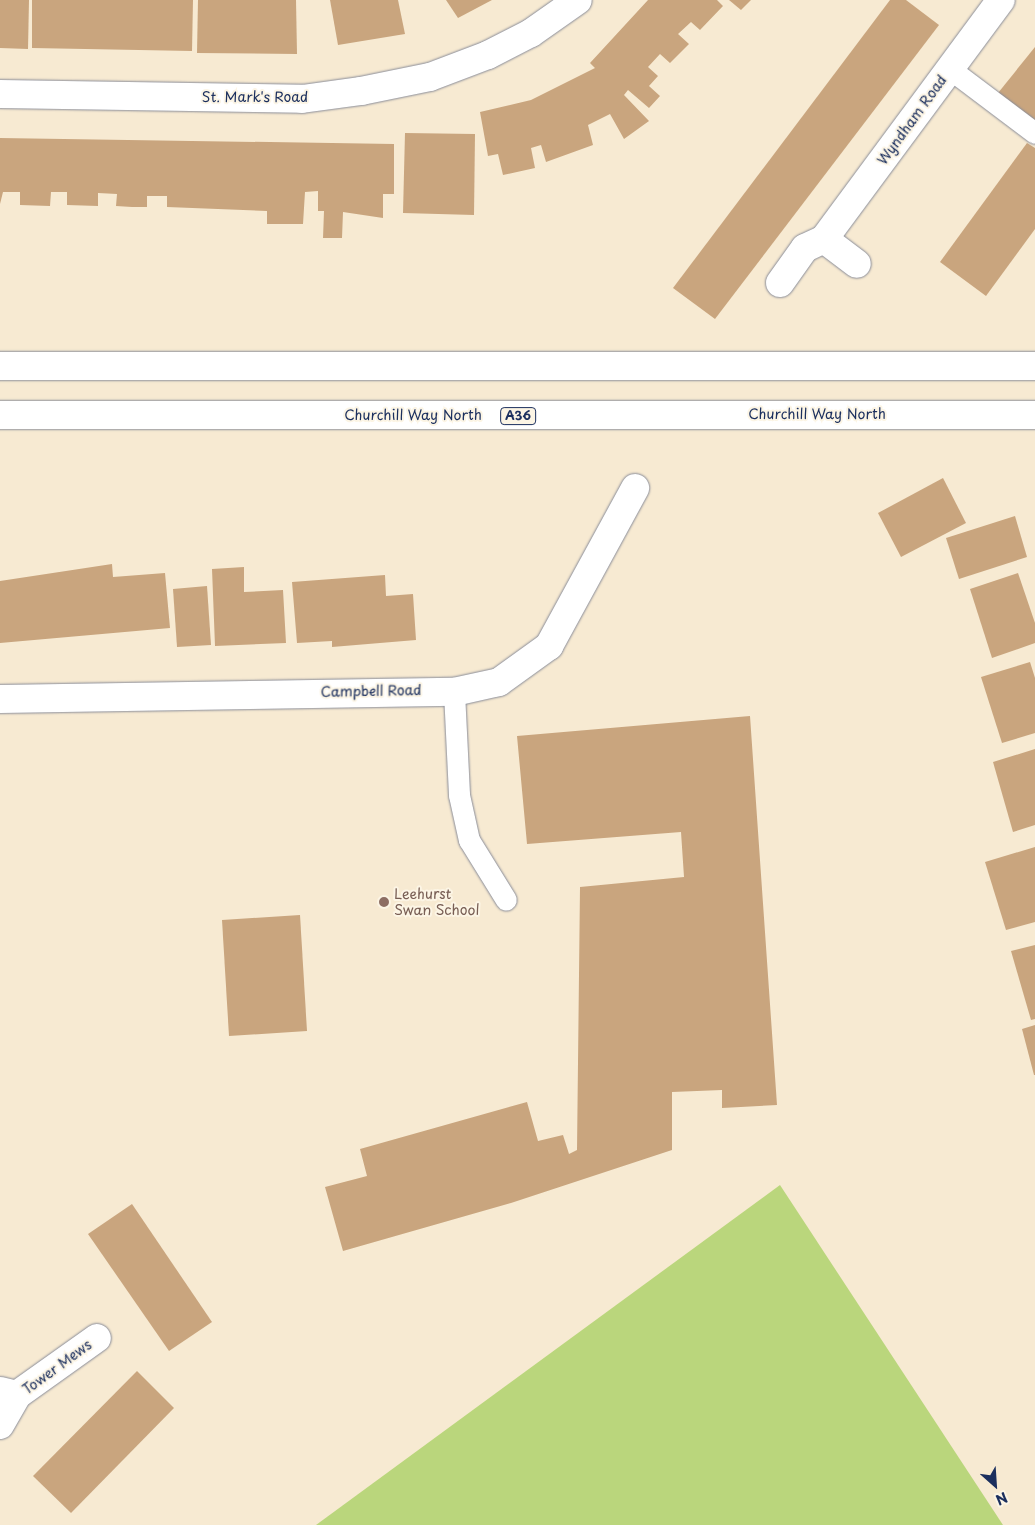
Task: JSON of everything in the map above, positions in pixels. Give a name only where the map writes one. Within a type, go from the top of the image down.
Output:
[{"type":"main road","name":"St. Mark's Road","points":[[0,94],[302,99],[361,91],[430,78],[488,55],[531,33],[578,0]]},
{"type":"main road","name":"Wyndham Road","points":[[780,283],[806,248],[824,239],[1001,0]]},
{"type":"main road","points":[[824,239],[857,264]]},
{"type":"main road","points":[[0,366],[1035,366]]},
{"type":"main road","name":"Churchill Way North","points":[[0,415],[1035,415]]},
{"type":"main road","name":"Campbell Road","points":[[0,698],[454,692],[499,682],[549,646],[635,488]]},
{"type":"main road","name":"Tower Mews","points":[[0,1425],[9,1393],[97,1338]]},
{"type":"lane","points":[[950,69],[1035,133]]},
{"type":"lane","points":[[454,692],[459,795],[469,840],[506,900]]},
{"type":"green space","points":[[780,1185],[1003,1525],[316,1525]]},
{"type":"building","points":[[0,0],[29,0],[28,49],[0,48]]},
{"type":"building","points":[[32,0],[193,0],[192,51],[32,48]]},
{"type":"building","points":[[198,0],[296,0],[297,54],[197,53]]},
{"type":"building","points":[[330,0],[398,0],[405,34],[338,45]]},
{"type":"building","points":[[446,0],[492,0],[458,18]]},
{"type":"building","points":[[648,0],[717,0],[723,6],[700,30],[691,22],[678,34],[689,44],[670,63],[660,54],[648,67],[658,76],[649,86],[660,96],[649,108],[628,90],[624,95],[649,121],[624,139],[610,114],[588,125],[593,145],[546,162],[541,145],[531,148],[535,168],[503,175],[498,154],[488,156],[480,112],[531,100],[595,68],[590,63]]},
{"type":"building","points":[[729,0],[751,0],[741,10]]},
{"type":"building","points":[[890,0],[906,0],[939,25],[715,319],[673,288]]},
{"type":"building","points":[[1035,47],[1035,121],[998,93]]},
{"type":"building","points":[[405,133],[475,134],[474,215],[403,213]]},
{"type":"building","points":[[0,138],[394,144],[394,194],[383,194],[383,218],[343,212],[342,238],[323,238],[324,211],[318,211],[318,191],[305,192],[303,224],[267,224],[267,211],[167,207],[167,196],[147,196],[147,207],[132,207],[116,206],[117,194],[98,193],[98,206],[67,205],[67,192],[51,192],[50,206],[20,205],[20,192],[3,192],[0,204]]},
{"type":"building","points":[[1027,143],[1035,148],[1035,229],[986,296],[940,262]]},
{"type":"building","points":[[943,478],[966,523],[901,557],[878,513]]},
{"type":"building","points":[[1015,516],[1027,557],[959,579],[946,538]]},
{"type":"building","points":[[112,564],[113,577],[165,573],[170,628],[0,643],[0,581]]},
{"type":"building","points":[[244,567],[244,592],[283,590],[286,643],[215,646],[212,569]]},
{"type":"building","points":[[1018,573],[1035,623],[1035,643],[992,658],[970,589]]},
{"type":"building","points":[[385,575],[386,596],[413,594],[416,640],[332,647],[332,641],[297,643],[292,582]]},
{"type":"building","points":[[207,586],[211,645],[177,647],[173,589]]},
{"type":"building","points":[[1030,662],[1035,678],[1035,733],[1002,743],[981,677]]},
{"type":"building","points":[[750,716],[777,1105],[722,1108],[722,1090],[672,1092],[672,1150],[511,1203],[343,1251],[325,1187],[367,1176],[360,1149],[527,1102],[538,1141],[563,1135],[569,1154],[577,1150],[580,887],[684,877],[681,832],[527,844],[517,736]]},
{"type":"building","points":[[1035,749],[1035,825],[1013,832],[993,762]]},
{"type":"building","points":[[1035,847],[1035,922],[1006,930],[985,862]]},
{"type":"building","points":[[300,915],[307,1031],[229,1036],[222,920]]},
{"type":"building","points":[[1035,945],[1035,1019],[1031,1020],[1011,951]]},
{"type":"building","points":[[1035,1025],[1035,1075],[1034,1075],[1022,1029]]},
{"type":"building","points":[[132,1204],[212,1322],[169,1351],[88,1234]]},
{"type":"building","points":[[137,1371],[174,1408],[71,1513],[33,1476]]},
{"type":"place","name":"Leehurst Swan School","points":[[384,902]]}]
